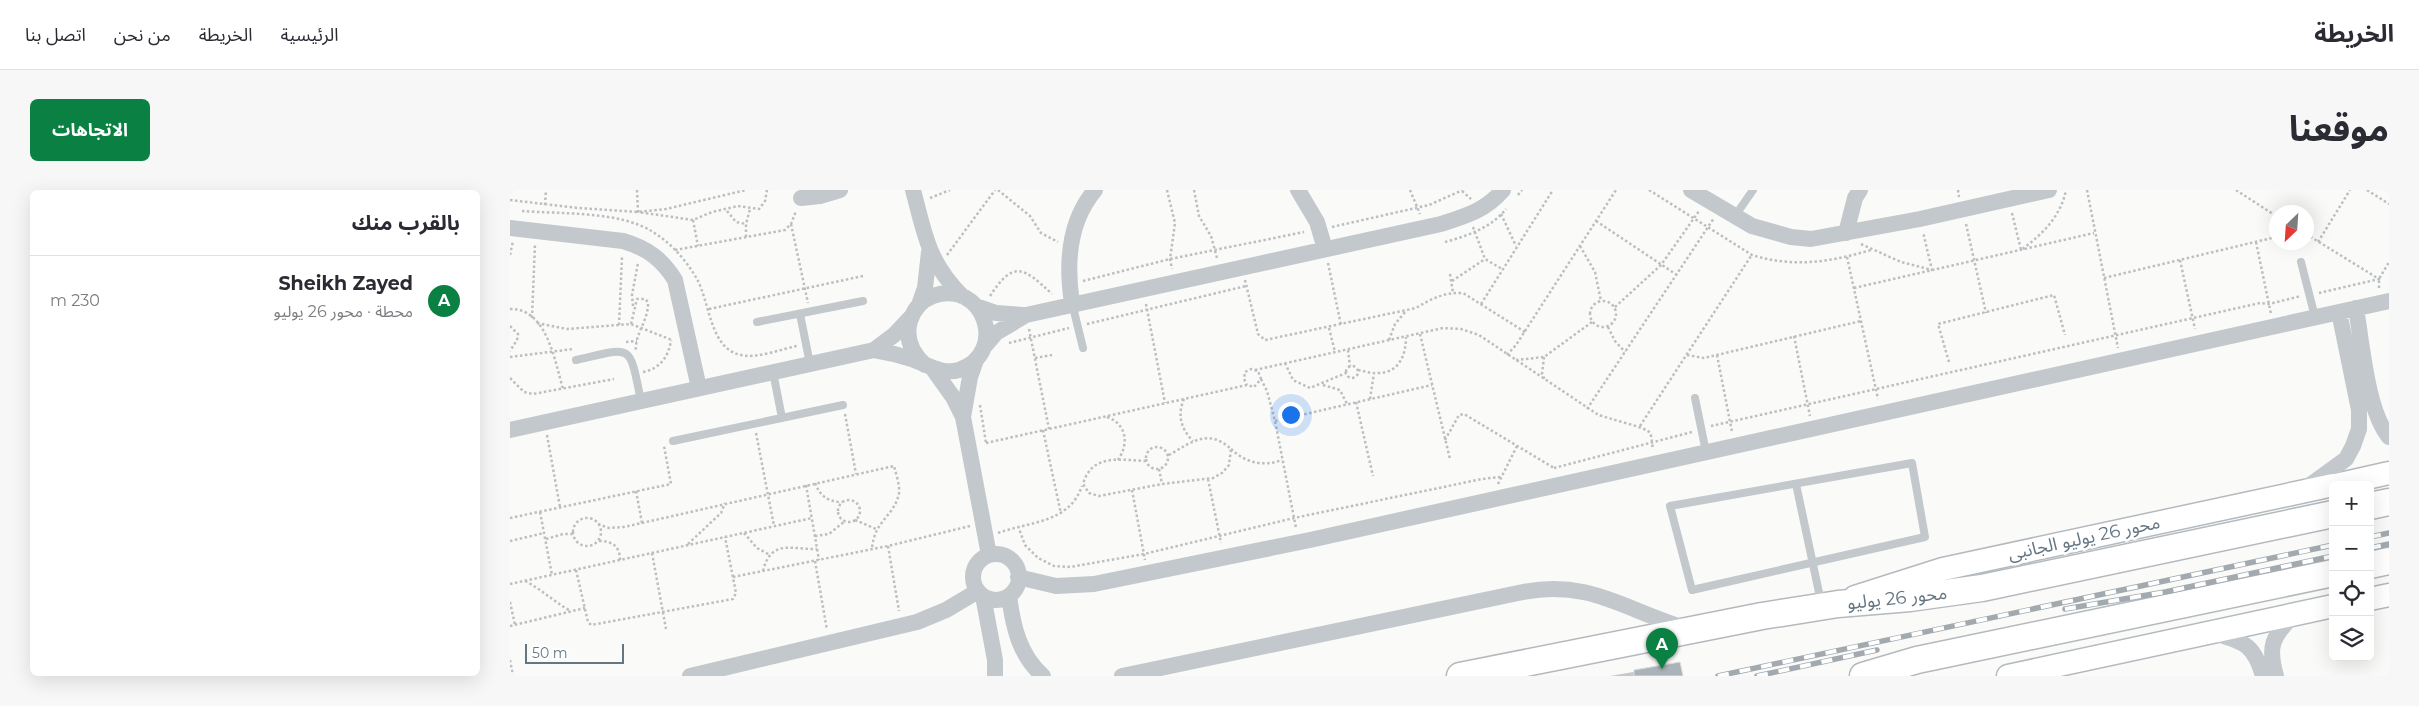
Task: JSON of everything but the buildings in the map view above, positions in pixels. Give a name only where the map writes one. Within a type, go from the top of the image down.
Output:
[{"type":"highway","points":[[2374,505],[2389,502]]},
{"type":"highway","name":"محور 26 يوليو","points":[[1460,676],[1687,629],[1830,605],[1910,598],[1982,588],[2329,515]]},
{"type":"highway","points":[[2374,564],[2389,561]]},
{"type":"highway","points":[[1863,676],[1917,660],[2329,574]]},
{"type":"main road","name":"محور 26 يوليو الجانبى","points":[[2352,481],[2389,473]]},
{"type":"main road","name":"محور 26 يوليو الجانبى","points":[[1830,605],[1943,568],[2329,486]]},
{"type":"main road","points":[[2374,598],[2389,595]]},
{"type":"main road","points":[[2008,676],[2329,607]]},
{"type":"street","points":[[801,198],[820,196],[840,190]]},
{"type":"street","points":[[1068,304],[1069,248],[1077,221],[1095,190]]},
{"type":"street","points":[[1298,190],[1304,198],[1319,230],[1325,249]]},
{"type":"street","points":[[1691,190],[1752,226],[1791,237],[1811,238],[1920,219],[2049,190]]},
{"type":"street","points":[[1846,233],[1854,198],[1860,190]]},
{"type":"street","points":[[915,196],[930,252],[938,268],[962,296],[979,307],[996,313],[1026,315]]},
{"type":"street","points":[[511,428],[874,350],[900,355],[929,367],[956,371],[980,353],[996,334],[1010,323],[1026,315],[1068,304],[1424,227],[1468,215],[1498,196]]},
{"type":"street","points":[[510,228],[631,243],[654,254],[666,265],[675,280],[699,388]]},
{"type":"street","points":[[930,252],[928,270],[908,327],[910,343],[917,357],[929,367],[953,397],[963,417],[989,555]]},
{"type":"street","points":[[874,350],[894,335],[928,298],[939,294],[962,296]]},
{"type":"street","points":[[1018,577],[1051,585],[1094,584],[1224,558],[2385,302]]},
{"type":"street","points":[[963,417],[970,377],[980,353],[986,325],[979,307]]},
{"type":"street","points":[[2356,308],[2374,408],[2385,431],[2370,432],[2359,429]]},
{"type":"street","points":[[2302,492],[2312,482],[2336,468],[2346,459],[2354,446],[2359,429],[2359,410],[2338,312]]},
{"type":"street","points":[[2345,341],[2361,338]]},
{"type":"street","points":[[980,593],[996,600],[1009,596],[1016,588],[1017,570],[1009,559],[1003,556],[989,555],[983,558],[975,567],[973,579],[980,593],[995,660],[995,676]]},
{"type":"street","points":[[1122,676],[1546,588],[1570,588],[1601,595],[1652,617],[1687,629]]},
{"type":"street","points":[[690,676],[932,617],[980,593]]},
{"type":"street","points":[[1009,596],[1012,617],[1020,646],[1034,668],[1043,676]]},
{"type":"street","points":[[2276,676],[2270,653],[2271,645],[2278,632],[2294,614]]},
{"type":"street","points":[[2214,632],[2238,640],[2251,649],[2256,655],[2262,676]]},
{"type":"lane","points":[[1721,209],[1753,190]]},
{"type":"lane","points":[[2301,262],[2315,317]]},
{"type":"lane","points":[[757,322],[863,301]]},
{"type":"lane","points":[[1068,304],[1083,348]]},
{"type":"lane","points":[[800,314],[810,364]]},
{"type":"lane","points":[[576,360],[619,351],[628,354],[633,362],[640,401]]},
{"type":"lane","points":[[773,372],[782,418]]},
{"type":"lane","points":[[1694,398],[1706,452]]},
{"type":"lane","points":[[673,441],[843,405]]},
{"type":"lane","points":[[1912,463],[1925,537],[1813,562],[1692,590],[1670,506],[1912,463]]},
{"type":"lane","points":[[1796,484],[1813,562],[1830,605]]},
{"type":"path","points":[[545,205],[546,190]]},
{"type":"path","points":[[637,190],[638,212]]},
{"type":"path","points":[[638,212],[666,209],[746,190]]},
{"type":"path","points":[[510,200],[545,205],[638,212],[693,220],[712,212],[727,211],[738,206],[759,209],[763,206],[767,190]]},
{"type":"path","points":[[915,196],[934,197],[950,190]]},
{"type":"path","points":[[938,268],[996,190],[1030,216],[1046,237]]},
{"type":"path","points":[[1167,190],[1175,223],[1170,259],[1174,281]]},
{"type":"path","points":[[1194,190],[1198,216],[1210,236],[1220,272]]},
{"type":"path","points":[[1410,190],[1424,227]]},
{"type":"path","points":[[1069,284],[1170,259],[1319,230],[1417,207],[1441,201],[1462,190]]},
{"type":"path","points":[[1507,355],[1524,332],[1616,190]]},
{"type":"path","points":[[1649,190],[1752,255],[1767,260],[1799,264],[1824,262],[1871,250]]},
{"type":"path","points":[[1958,190],[1986,313]]},
{"type":"path","points":[[2020,250],[2042,233],[2051,223],[2064,199],[2066,190]]},
{"type":"path","points":[[2087,190],[2094,233],[2121,360]]},
{"type":"path","points":[[2236,190],[2269,211]]},
{"type":"path","points":[[2318,242],[2350,190]]},
{"type":"path","points":[[2366,190],[2389,204]]},
{"type":"path","points":[[1481,304],[1551,191]]},
{"type":"path","points":[[1498,196],[1516,246]]},
{"type":"path","points":[[675,250],[785,230],[792,224],[801,198]]},
{"type":"path","points":[[2008,199],[2020,250]]},
{"type":"path","points":[[746,237],[746,224],[750,209]]},
{"type":"path","points":[[1615,308],[1661,265],[1694,218],[1721,209]]},
{"type":"path","points":[[1587,409],[1721,209]]},
{"type":"path","points":[[727,211],[736,222],[746,224]]},
{"type":"path","points":[[1468,215],[1484,259],[1502,269]]},
{"type":"path","points":[[1920,219],[1932,270]]},
{"type":"path","points":[[693,220],[698,246]]},
{"type":"path","points":[[1596,221],[1676,275]]},
{"type":"path","points":[[792,224],[810,312]]},
{"type":"path","points":[[532,318],[535,232]]},
{"type":"path","points":[[1846,233],[1871,250],[1900,262],[1932,270]]},
{"type":"path","points":[[1854,288],[2094,233]]},
{"type":"path","points":[[2104,278],[2269,239]]},
{"type":"path","points":[[2314,239],[2379,279],[2385,302]]},
{"type":"path","points":[[2256,242],[2273,326]]},
{"type":"path","points":[[631,243],[638,264],[632,295],[634,308]]},
{"type":"path","points":[[619,325],[631,243]]},
{"type":"path","points":[[1580,246],[1595,272],[1601,301]]},
{"type":"path","points":[[1325,249],[1341,325]]},
{"type":"path","points":[[1640,426],[1752,255]]},
{"type":"path","points":[[1847,256],[1881,413]]},
{"type":"path","points":[[1452,281],[1484,259]]},
{"type":"path","points":[[2180,260],[2198,343]]},
{"type":"path","points":[[1554,468],[1730,421],[2116,337],[2260,303],[2269,304],[2379,279],[2389,262]]},
{"type":"path","points":[[1242,267],[1261,338],[1270,341],[1416,308],[1427,300],[1453,293],[1463,293],[1524,332]]},
{"type":"path","points":[[979,307],[1001,279],[1010,273],[1021,271],[1031,275],[1068,304]]},
{"type":"path","points":[[1450,274],[1453,293]]},
{"type":"path","points":[[709,309],[863,276]]},
{"type":"path","points":[[1142,288],[1165,403]]},
{"type":"path","points":[[1949,362],[1938,324],[2054,295],[2065,335]]},
{"type":"path","points":[[631,324],[637,299],[641,298],[648,302],[648,314],[635,345],[637,355]]},
{"type":"path","points":[[1601,301],[1609,302],[1615,308],[1616,319],[1608,327],[1599,327],[1592,322],[1590,312],[1592,306],[1601,301]]},
{"type":"path","points":[[510,308],[521,310],[538,323],[546,337],[563,389]]},
{"type":"path","points":[[1389,341],[1395,324],[1408,310]]},
{"type":"path","points":[[1026,315],[1050,429]]},
{"type":"path","points":[[1687,355],[1698,358],[1861,321]]},
{"type":"path","points":[[1515,360],[1544,357],[1592,322]]},
{"type":"path","points":[[538,323],[567,329],[631,324],[691,348]]},
{"type":"path","points":[[510,326],[518,334],[517,340],[512,344],[510,351]]},
{"type":"path","points":[[1608,327],[1614,341],[1625,352]]},
{"type":"path","points":[[1330,328],[1335,352]]},
{"type":"path","points":[[1247,384],[1244,379],[1245,372],[1443,328],[1461,329],[1478,335],[1587,409],[1618,422],[1640,426],[1650,433],[1656,463]]},
{"type":"path","points":[[1420,334],[1450,460]]},
{"type":"path","points":[[1794,336],[1812,428]]},
{"type":"path","points":[[1350,366],[1355,366],[1358,370],[1374,373],[1391,371],[1400,363],[1405,350],[1406,337]]},
{"type":"path","points":[[639,372],[648,371],[662,362],[670,348],[671,340]]},
{"type":"path","points":[[1285,363],[1289,376],[1298,384],[1310,388],[1322,385],[1346,373],[1350,366],[1348,350]]},
{"type":"path","points":[[1717,354],[1735,446]]},
{"type":"path","points":[[1035,358],[1052,355]]},
{"type":"path","points":[[1544,357],[1542,374],[1545,380]]},
{"type":"path","points":[[1255,370],[1258,371],[1267,391],[1275,421],[1299,542]]},
{"type":"path","points":[[1346,373],[1353,378],[1358,370]]},
{"type":"path","points":[[1370,399],[1374,373]]},
{"type":"path","points":[[510,378],[524,392],[533,394],[614,379]]},
{"type":"path","points":[[969,446],[1247,384],[1257,385],[1261,379]]},
{"type":"path","points":[[1322,385],[1340,390],[1347,404]]},
{"type":"path","points":[[1275,421],[1432,385]]},
{"type":"path","points":[[1185,399],[1181,418],[1184,430],[1193,441]]},
{"type":"path","points":[[1356,402],[1373,476]]},
{"type":"path","points":[[843,405],[856,474]]},
{"type":"path","points":[[1445,440],[1461,414],[1554,468],[1566,483]]},
{"type":"path","points":[[1104,416],[1118,424],[1125,438],[1123,454],[1118,460]]},
{"type":"path","points":[[545,422],[560,507]]},
{"type":"path","points":[[755,424],[774,526]]},
{"type":"path","points":[[1043,430],[1061,515]]},
{"type":"path","points":[[1168,455],[1193,441],[1207,437],[1216,438],[1251,462],[1267,464],[1282,460]]},
{"type":"path","points":[[510,518],[671,484],[663,447],[665,443],[673,441]]},
{"type":"path","points":[[1154,446],[1163,448],[1168,455],[1167,464],[1159,469],[1152,468],[1146,461],[1147,452],[1154,446]]},
{"type":"path","points":[[1489,500],[1517,446]]},
{"type":"path","points":[[1083,484],[1085,489],[1094,495],[1208,479],[1218,476],[1226,469],[1231,460],[1232,449]]},
{"type":"path","points":[[733,577],[888,546],[1018,526],[1061,515],[1075,501],[1089,470],[1095,464],[1102,461],[1118,460],[1146,461]]},
{"type":"path","points":[[620,560],[620,551],[615,545],[608,542],[597,542],[589,546],[581,545],[573,534],[575,525],[582,520],[591,519],[602,527],[616,528],[894,466],[899,491],[894,506],[876,529],[872,549]]},
{"type":"path","points":[[1159,469],[1162,484]]},
{"type":"path","points":[[1018,526],[1022,539],[1038,558],[1054,566],[1070,567],[1144,554],[1294,518],[1482,479],[1501,477]]},
{"type":"path","points":[[1208,479],[1224,558]]},
{"type":"path","points":[[815,483],[822,495],[835,502],[850,500],[858,504],[860,512],[855,520]]},
{"type":"path","points":[[806,485],[819,560]]},
{"type":"path","points":[[1132,490],[1148,573]]},
{"type":"path","points":[[636,491],[642,523]]},
{"type":"path","points":[[842,502],[838,512],[845,521]]},
{"type":"path","points":[[687,545],[721,513],[725,503]]},
{"type":"path","points":[[540,512],[552,575]]},
{"type":"path","points":[[510,584],[812,518]]},
{"type":"path","points":[[815,536],[829,534],[845,521],[855,520],[876,529]]},
{"type":"path","points":[[597,542],[601,533],[598,524]]},
{"type":"path","points":[[510,541],[544,533]]},
{"type":"path","points":[[744,533],[757,548],[770,555]]},
{"type":"path","points":[[545,539],[563,534],[573,534]]},
{"type":"path","points":[[576,570],[588,622],[596,625],[733,599],[736,593],[725,537]]},
{"type":"path","points":[[888,546],[901,625]]},
{"type":"path","points":[[763,571],[770,555],[784,547],[817,549]]},
{"type":"path","points":[[652,553],[666,629]]},
{"type":"path","points":[[815,560],[829,643]]},
{"type":"path","points":[[525,581],[571,611]]},
{"type":"path","points":[[510,602],[515,625]]},
{"type":"path","points":[[510,626],[585,608]]},
{"type":"path","points":[[510,660],[513,676]]},
{"type":"railway","points":[[2374,536],[2389,533]]},
{"type":"railway","points":[[2374,547],[2389,544]]},
{"type":"railway","points":[[1718,676],[2329,546]]},
{"type":"railway","points":[[2065,609],[2165,592],[2329,557]]},
{"type":"railway","points":[[1757,676],[1877,650]]},
{"type":"place","name":"Sheikh Zayed","points":[[1662,669]]}]
